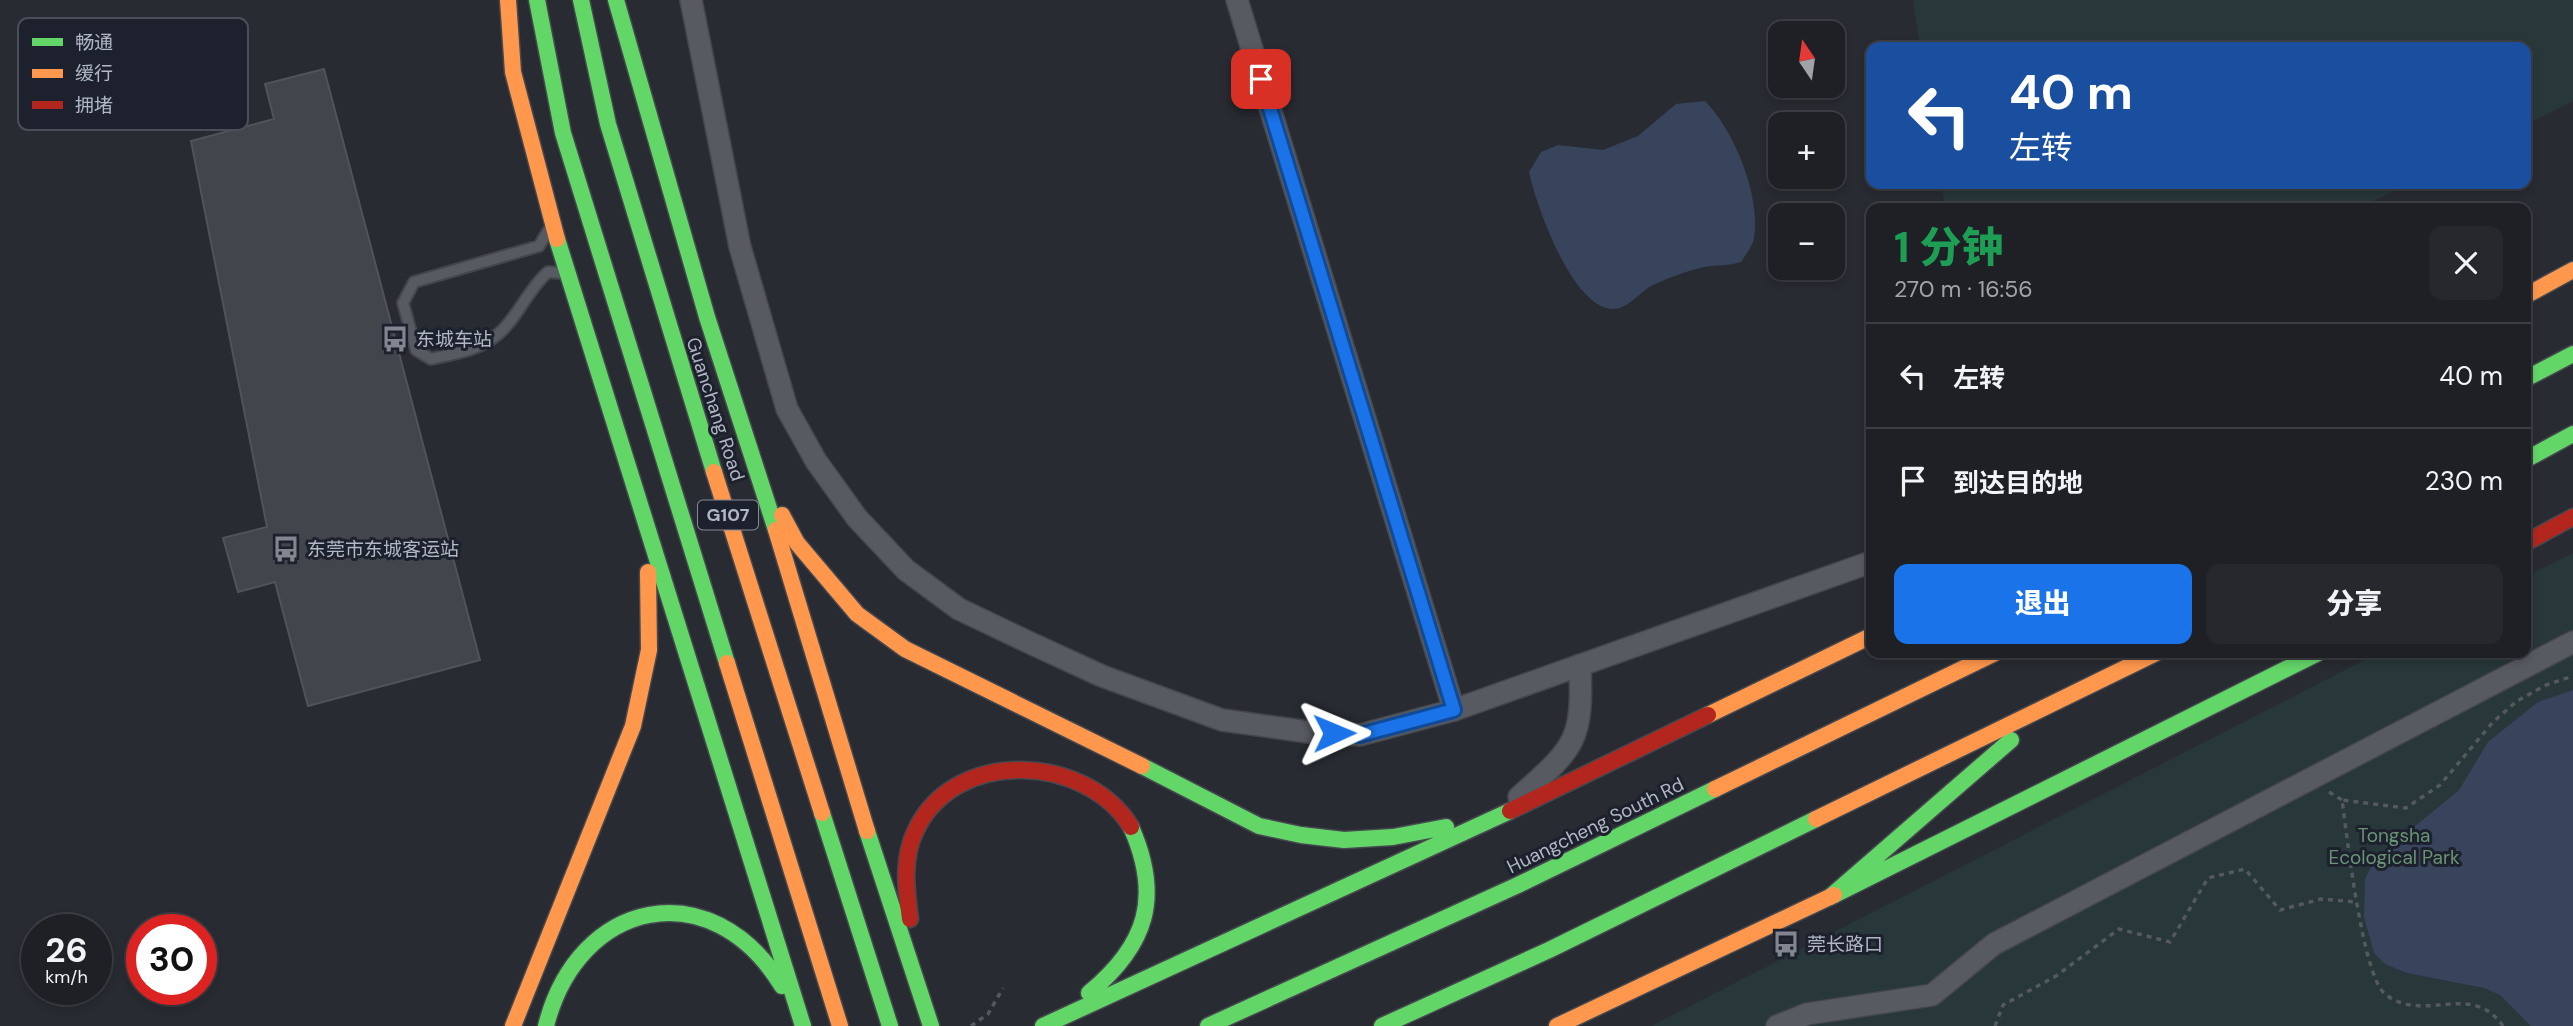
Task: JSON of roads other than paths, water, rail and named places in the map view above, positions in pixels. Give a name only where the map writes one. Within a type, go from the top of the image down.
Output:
[{"type":"main road","points":[[508,0],[513,72],[550,217],[802,1026]]},
{"type":"main road","name":"G107","points":[[537,0],[563,133],[841,1026]]},
{"type":"main road","name":"Guanchang Road","points":[[580,0],[608,124],[652,275],[890,1026]]},
{"type":"main road","points":[[615,0],[708,317],[836,735],[931,1026]]},
{"type":"main road","points":[[2531,291],[2573,270]]},
{"type":"main road","points":[[2531,376],[2573,354]]},
{"type":"main road","points":[[2531,457],[2573,434]]},
{"type":"main road","points":[[755,464],[797,543],[857,614],[905,649],[1056,721],[1259,826],[1344,840],[1393,837],[1496,818]]},
{"type":"main road","points":[[513,1026],[634,726],[645,686],[651,648],[652,610],[642,507]]},
{"type":"main road","points":[[2531,539],[2573,517]]},
{"type":"main road","points":[[1042,1026],[1496,818],[1866,638]]},
{"type":"main road","name":"Huangcheng South Rd","points":[[1208,1026],[1518,885],[1985,658]]},
{"type":"main road","points":[[1382,1026],[1549,950],[2146,658]]},
{"type":"main road","points":[[1557,1026],[1830,897],[2308,658]]},
{"type":"main road","points":[[1830,897],[2050,705]]},
{"type":"main road","points":[[925,1008],[906,882],[910,844],[920,821],[939,799],[966,783],[995,773],[1054,770],[1081,779],[1106,795],[1125,816],[1146,864],[1148,893],[1139,938],[1127,959],[1091,992],[1042,1026]]},
{"type":"main road","points":[[546,1026],[566,970],[584,948],[604,933],[629,922],[678,914],[702,916],[738,934],[766,962],[802,1026]]},
{"type":"main road","points":[[1566,1026],[1580,1016]]},
{"type":"street","points":[[691,0],[740,247],[766,344],[788,409],[816,461],[857,518],[906,570],[959,609],[1102,676],[1222,720],[1308,732],[1360,735],[1454,710],[1866,564]]},
{"type":"street","points":[[1237,0],[1454,710]]},
{"type":"street","points":[[1777,1026],[1807,1014],[1932,995],[1994,944],[2573,642]]},
{"type":"street","points":[[1496,818],[1567,754],[1582,713],[1580,665]]},
{"type":"lane","points":[[550,217],[547,234],[539,246],[414,282],[403,303],[416,350],[431,359],[466,351],[497,335],[532,285],[548,272],[560,271],[571,286]]},
{"type":"water","points":[[1705,101],[1726,129],[1749,184],[1755,221],[1751,247],[1741,262],[1704,267],[1671,277],[1648,288],[1624,306],[1612,309],[1597,304],[1583,291],[1558,252],[1539,207],[1529,172],[1541,152],[1558,145],[1603,150],[1638,136],[1676,104]]},
{"type":"water","points":[[2573,690],[2573,1026],[2531,1026],[2500,995],[2484,988],[2407,973],[2385,964],[2374,953],[2364,917],[2365,879],[2375,859],[2459,790],[2488,742],[2538,702]]},
{"type":"place","name":"东城车站","points":[[395,339]]},
{"type":"place","name":"东莞市东城客运站","points":[[286,549]]},
{"type":"place","name":"莞长路口","points":[[1786,944]]},
{"type":"park label","name":"Tongsha Ecological Park","points":[[2394,846]]}]
